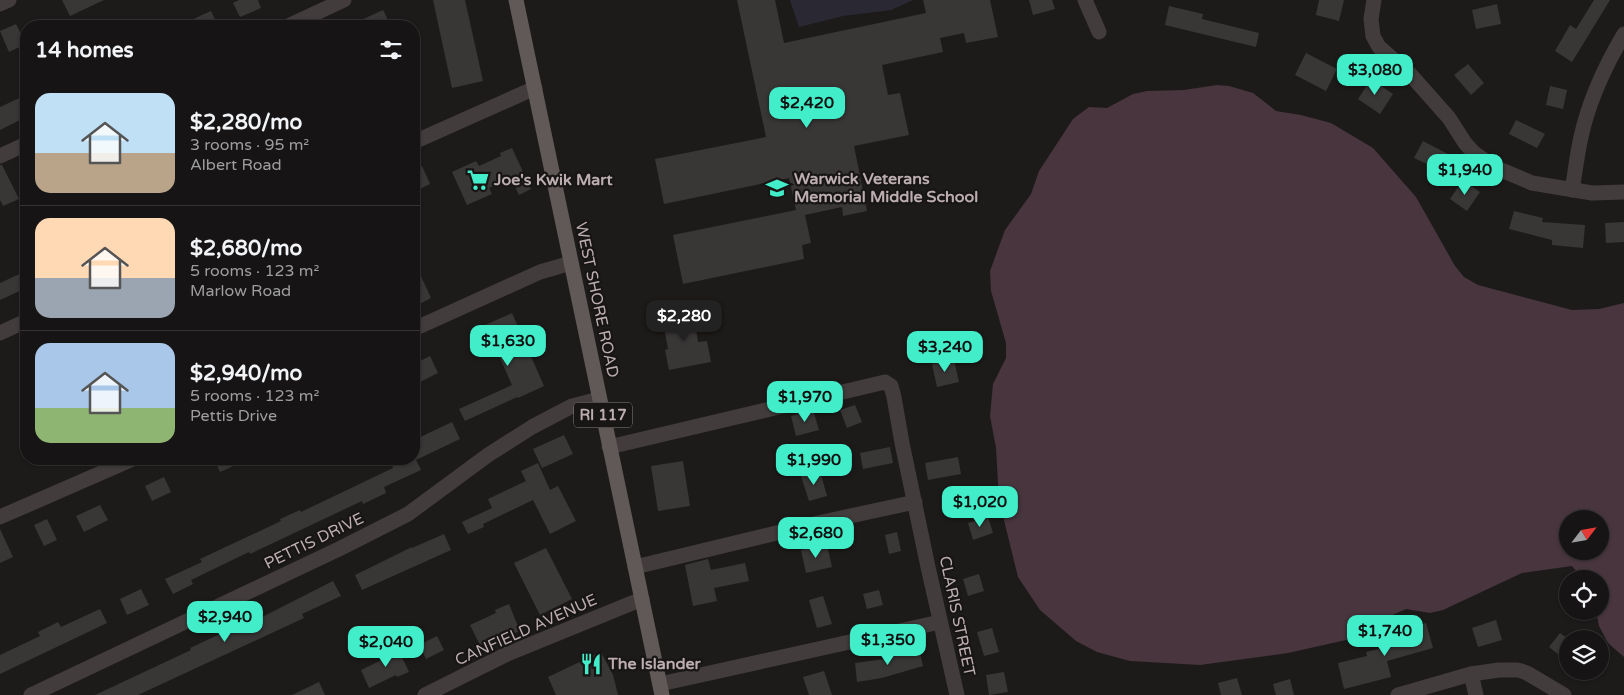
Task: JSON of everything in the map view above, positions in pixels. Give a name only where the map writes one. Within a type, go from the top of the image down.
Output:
[{"type":"main road","name":"WEST SHORE ROAD","points":[[516,0],[661,690]]},
{"type":"street","points":[[0,4],[9,0]]},
{"type":"street","points":[[301,20],[344,0]]},
{"type":"street","points":[[1085,0],[1099,32]]},
{"type":"street","points":[[1374,0],[1371,19],[1375,40],[1379,47],[1410,74],[1448,118],[1465,143],[1494,167],[1532,183],[1597,193],[1624,192]]},
{"type":"street","points":[[1572,190],[1581,136],[1588,113],[1600,78],[1624,34]]},
{"type":"street","points":[[420,139],[534,88]]},
{"type":"street","points":[[0,156],[20,147]]},
{"type":"street","points":[[420,325],[540,272],[571,263]]},
{"type":"street","points":[[0,333],[20,324]]},
{"type":"street","name":"CLARIS STREET","points":[[609,447],[885,382],[891,386],[957,695]]},
{"type":"street","name":"PETTIS DRIVE","points":[[31,695],[341,548],[408,514],[488,455],[532,427],[572,406],[599,399]]},
{"type":"street","points":[[0,517],[119,465]]},
{"type":"street","points":[[635,567],[915,502]]},
{"type":"street","name":"CANFIELD AVENUE","points":[[425,695],[508,654],[642,599]]},
{"type":"street","points":[[661,690],[940,622]]},
{"type":"street","points":[[1398,695],[1471,674],[1499,670],[1518,670],[1527,673],[1564,695]]},
{"type":"street","points":[[1471,674],[1476,695]]},
{"type":"shaded area","points":[[790,0],[913,0],[891,10],[843,16],[799,27]]},
{"type":"shaded area","points":[[1217,85],[1229,86],[1253,93],[1276,111],[1331,123],[1373,148],[1416,197],[1455,266],[1464,277],[1478,285],[1572,310],[1599,309],[1624,303],[1624,657],[1609,644],[1609,630],[1601,630],[1598,620],[1609,620],[1609,570],[1575,570],[1572,566],[1522,573],[1443,610],[1430,613],[1406,609],[1381,620],[1355,638],[1288,653],[1200,665],[1130,661],[1097,652],[1076,641],[1040,610],[1018,577],[999,500],[996,448],[990,416],[993,384],[1006,358],[1006,343],[991,291],[990,271],[1005,230],[1031,194],[1039,171],[1073,119],[1089,107],[1107,108],[1133,94],[1147,91],[1184,90]]},
{"type":"building","points":[[62,0],[104,0],[70,16]]},
{"type":"building","points":[[239,0],[258,0],[261,8],[240,17],[233,3]]},
{"type":"building","points":[[433,0],[465,0],[483,81],[452,88]]},
{"type":"building","points":[[737,0],[775,0],[784,43],[926,13],[923,0],[990,0],[998,37],[966,43],[964,33],[940,38],[943,52],[882,65],[888,95],[900,93],[909,135],[854,146],[867,211],[843,216],[842,207],[805,215],[811,243],[802,245],[804,259],[683,284],[673,235],[796,210],[789,178],[664,204],[655,159],[766,137]]},
{"type":"building","points":[[1029,0],[1052,0],[1055,9],[1033,15]]},
{"type":"building","points":[[1319,0],[1344,0],[1339,21],[1316,15]]},
{"type":"building","points":[[1594,0],[1610,0],[1572,62],[1555,51],[1570,25],[1576,29]]},
{"type":"building","points":[[1497,4],[1501,24],[1476,29],[1472,10]]},
{"type":"building","points":[[1169,6],[1203,14],[1202,19],[1259,33],[1256,47],[1165,25]]},
{"type":"building","points":[[383,10],[388,20],[361,20]]},
{"type":"building","points":[[211,11],[215,20],[191,20]]},
{"type":"building","points":[[16,24],[20,32],[20,47],[9,52],[0,31]]},
{"type":"building","points":[[1306,53],[1337,69],[1326,91],[1295,75]]},
{"type":"building","points":[[1468,64],[1484,83],[1471,95],[1454,75]]},
{"type":"building","points":[[1371,79],[1393,94],[1380,114],[1358,99]]},
{"type":"building","points":[[1550,86],[1567,90],[1563,109],[1546,105]]},
{"type":"building","points":[[20,98],[20,120],[0,130],[0,107]]},
{"type":"building","points":[[1516,120],[1545,134],[1537,148],[1509,134]]},
{"type":"building","points":[[1423,141],[1448,154],[1440,170],[1414,158]]},
{"type":"building","points":[[512,148],[531,189],[519,195],[511,178],[489,188],[492,194],[467,205],[452,172],[476,161],[479,166],[501,156],[500,153]]},
{"type":"building","points":[[0,165],[2,165],[19,199],[3,206],[0,200]]},
{"type":"building","points":[[422,166],[430,184],[420,189],[420,167]]},
{"type":"building","points":[[1463,180],[1480,192],[1467,211],[1450,199]]},
{"type":"building","points":[[1514,211],[1543,218],[1542,222],[1585,225],[1583,248],[1552,245],[1552,240],[1509,229]]},
{"type":"building","points":[[1624,222],[1624,242],[1606,243],[1605,223]]},
{"type":"building","points":[[20,274],[20,291],[0,300],[0,283]]},
{"type":"building","points":[[420,274],[431,298],[420,304]]},
{"type":"building","points":[[693,310],[698,342],[707,341],[711,362],[669,370],[665,350],[668,349],[662,316]]},
{"type":"building","points":[[512,313],[544,386],[465,421],[459,409],[512,385],[485,325]]},
{"type":"building","points":[[430,356],[438,373],[420,382],[420,361]]},
{"type":"building","points":[[954,360],[959,382],[937,387],[932,364]]},
{"type":"building","points":[[855,405],[862,422],[847,428],[840,410]]},
{"type":"building","points":[[813,410],[819,430],[796,436],[791,416]]},
{"type":"building","points":[[452,422],[460,439],[420,458],[420,437]]},
{"type":"building","points":[[564,435],[573,454],[542,468],[533,449]]},
{"type":"building","points":[[890,447],[893,463],[863,469],[860,453]]},
{"type":"building","points":[[958,457],[961,474],[928,480],[925,463]]},
{"type":"building","points":[[683,461],[690,506],[658,511],[651,466]]},
{"type":"building","points":[[538,463],[550,490],[558,486],[576,521],[550,534],[533,500],[483,524],[484,527],[468,534],[462,522],[492,508],[488,499],[526,481],[521,471]]},
{"type":"building","points":[[217,465],[236,465],[220,472]]},
{"type":"building","points":[[392,465],[418,465],[421,470],[384,487],[386,493],[363,504],[362,501],[250,554],[249,552],[191,580],[193,584],[173,594],[165,579],[202,562],[200,559],[281,521],[280,519],[300,510],[301,512],[393,468]]},
{"type":"building","points":[[820,471],[827,496],[809,501],[801,476]]},
{"type":"building","points":[[164,477],[171,492],[152,501],[145,486]]},
{"type":"building","points":[[100,505],[108,520],[84,532],[76,516]]},
{"type":"building","points":[[988,517],[993,533],[973,540],[968,523]]},
{"type":"building","points":[[47,519],[57,540],[44,546],[34,525]]},
{"type":"building","points":[[0,529],[13,557],[0,563]]},
{"type":"building","points":[[897,532],[901,551],[889,554],[885,535]]},
{"type":"building","points":[[444,534],[451,550],[362,590],[355,575],[412,547]]},
{"type":"building","points":[[827,545],[832,567],[806,573],[801,550]]},
{"type":"building","points":[[546,548],[572,599],[540,615],[514,563]]},
{"type":"building","points":[[708,559],[711,570],[745,563],[749,581],[714,588],[717,601],[693,606],[685,565]]},
{"type":"building","points":[[979,574],[984,591],[968,596],[963,579]]},
{"type":"building","points":[[333,581],[341,596],[302,614],[304,618],[138,695],[95,695],[191,650],[190,648],[220,634],[221,637]]},
{"type":"building","points":[[141,589],[149,605],[127,615],[120,599]]},
{"type":"building","points":[[879,590],[883,605],[867,609],[863,594]]},
{"type":"building","points":[[823,596],[832,624],[817,628],[809,600]]},
{"type":"building","points":[[509,604],[520,631],[481,647],[470,625],[496,613],[495,610]]},
{"type":"building","points":[[100,609],[107,623],[0,674],[0,655],[40,636],[38,632],[58,622],[61,627]]},
{"type":"building","points":[[1496,620],[1502,640],[1478,647],[1472,628]]},
{"type":"building","points":[[1426,623],[1433,648],[1387,661],[1391,677],[1344,689],[1338,663],[1367,656],[1366,652],[1395,645],[1391,633]]},
{"type":"building","points":[[992,628],[999,652],[984,656],[977,632]]},
{"type":"building","points":[[1559,634],[1559,655],[1549,647]]},
{"type":"building","points":[[437,636],[444,650],[426,659],[419,645]]},
{"type":"building","points":[[396,645],[409,672],[397,677],[396,675],[369,688],[361,670],[388,657],[385,651]]},
{"type":"building","points":[[919,649],[923,666],[882,678],[857,682],[855,663],[885,659]]},
{"type":"building","name":"The Islander","points":[[601,652],[613,675],[618,695],[556,695],[548,677]]},
{"type":"building","points":[[824,671],[832,695],[809,695],[803,677]]},
{"type":"building","points":[[1004,672],[1008,692],[989,695],[986,675]]},
{"type":"building","points":[[1237,678],[1242,695],[1221,695],[1218,683]]},
{"type":"building","points":[[1290,679],[1294,695],[1276,695],[1273,684]]},
{"type":"building","points":[[319,682],[325,695],[292,695]]},
{"type":"place","name":"Joe's Kwik Mart","points":[[478,180]]},
{"type":"place","name":"Warwick Veterans Memorial Middle School","points":[[777,188]]},
{"type":"place","name":"The Islander","points":[[591,664]]}]
